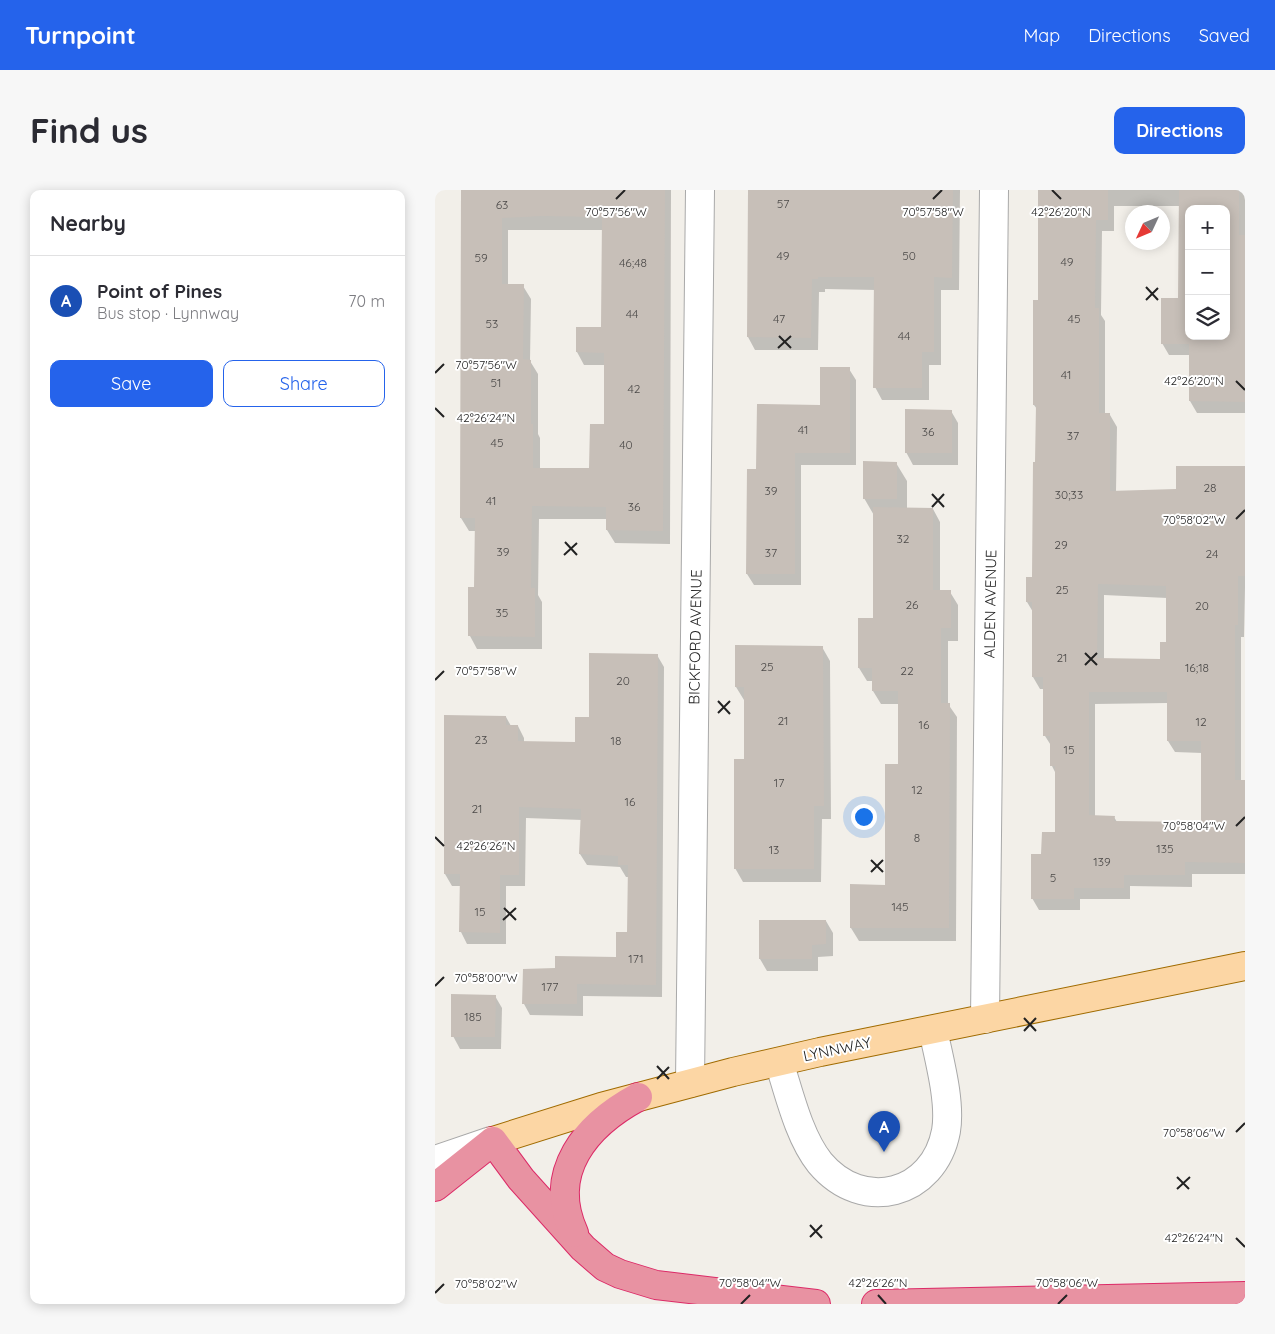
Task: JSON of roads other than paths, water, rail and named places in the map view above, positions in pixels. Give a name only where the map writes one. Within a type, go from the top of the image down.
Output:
[{"type":"highway","points":[[583,1248],[571,1226],[564,1203],[564,1191],[569,1168],[581,1145],[604,1119],[638,1097]]},
{"type":"highway","points":[[435,1187],[493,1141],[521,1179],[583,1248],[605,1267],[620,1274],[656,1285],[816,1304]]},
{"type":"highway","points":[[876,1304],[1245,1296]]},
{"type":"main road","name":"LYNNWAY","points":[[493,1141],[638,1097],[779,1062],[1245,966]]},
{"type":"street","name":"BICKFORD AVENUE","points":[[690,1083],[700,190]]},
{"type":"street","name":"ALDEN AVENUE","points":[[985,1019],[994,190]]},
{"type":"street","points":[[779,1062],[800,1124],[809,1145],[819,1161],[829,1172],[853,1189],[883,1193],[912,1183],[934,1162],[941,1149],[946,1130],[947,1111],[933,1030]]},
{"type":"street","name":"LYNNWAY","points":[[435,1160],[493,1141]]},
{"type":"place","name":"Point of Pines","points":[[884,1152]]}]
